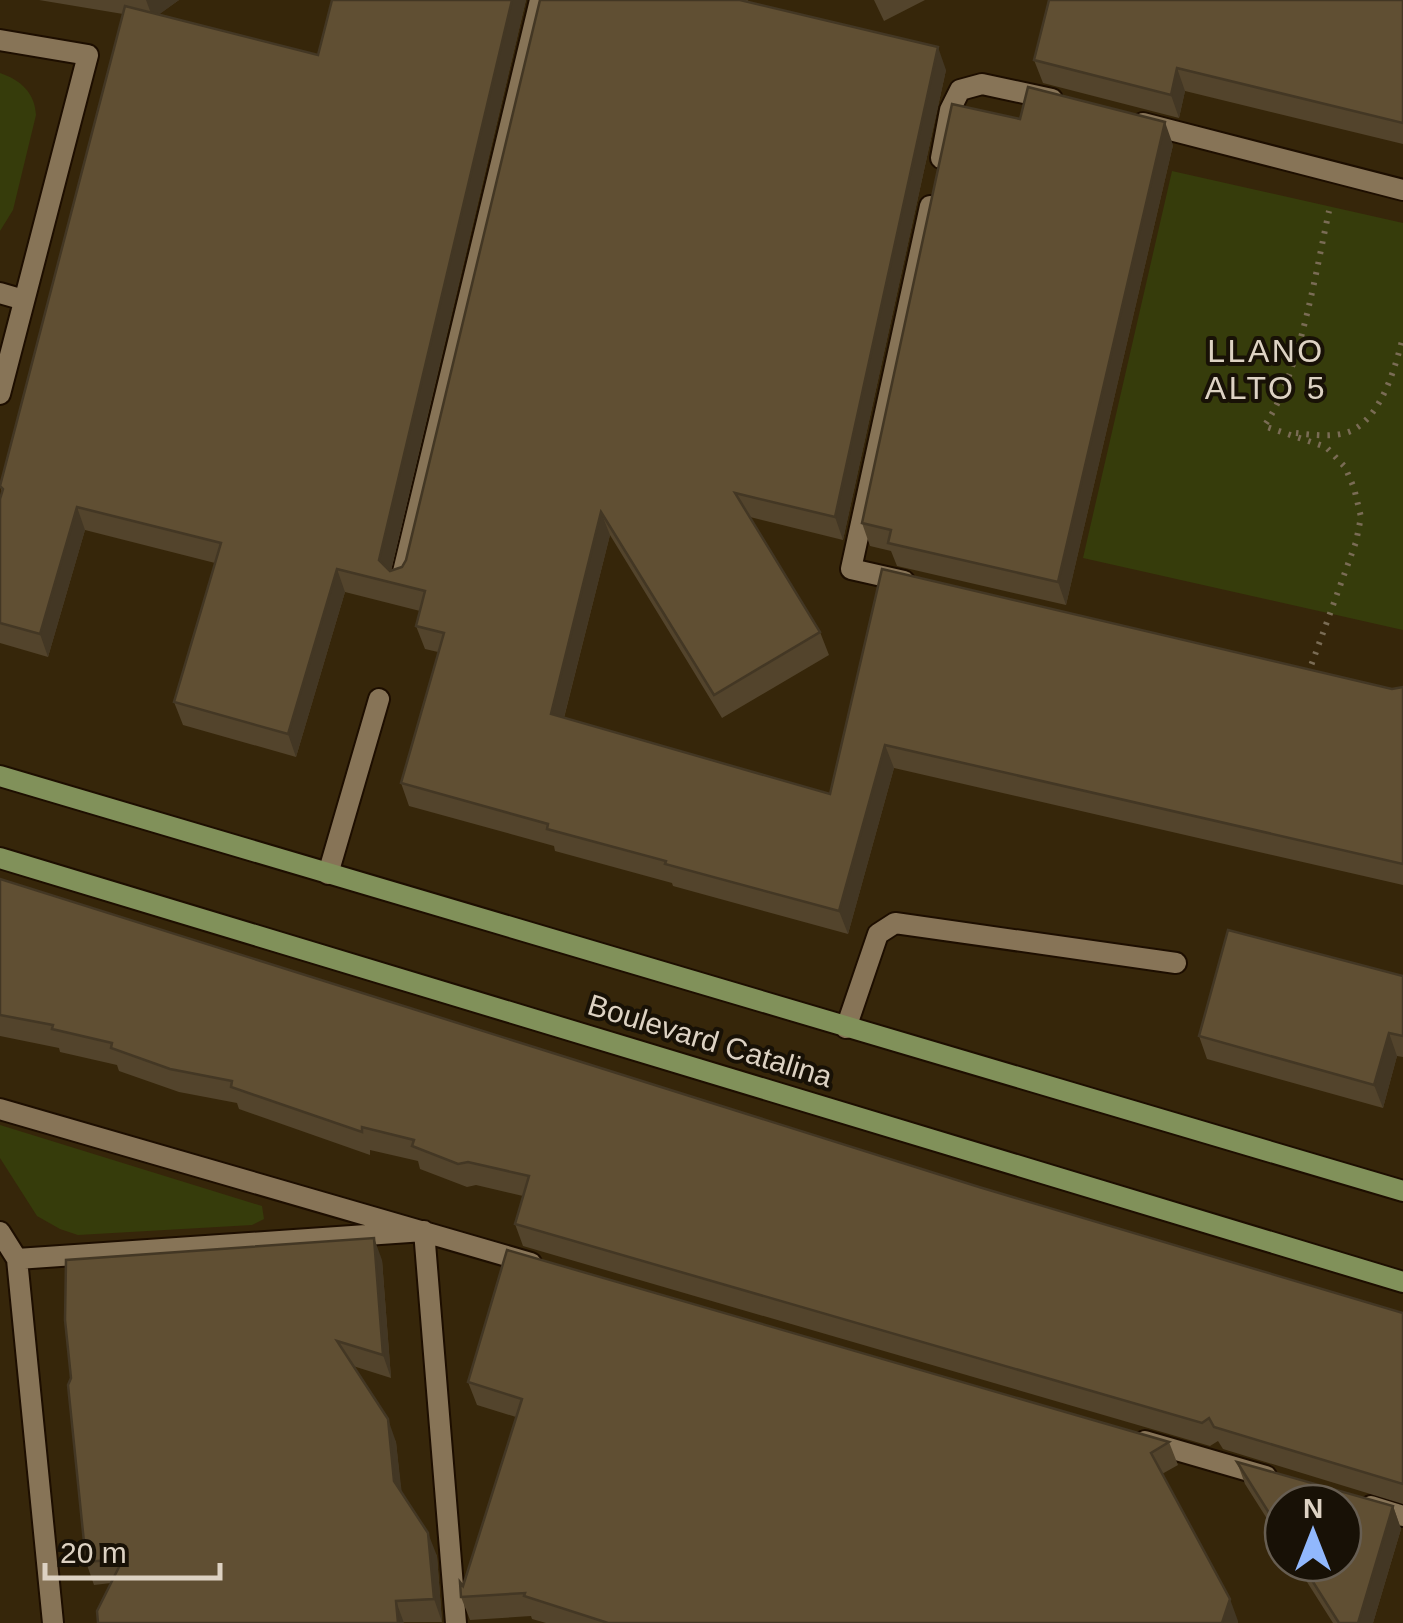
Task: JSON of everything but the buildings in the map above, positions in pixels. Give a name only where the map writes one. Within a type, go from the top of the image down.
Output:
[{"type":"street","points":[[401,580],[540,0]]},
{"type":"street","points":[[0,40],[88,55],[0,394]]},
{"type":"street","points":[[928,587],[852,569],[950,110],[960,90],[982,84],[1078,106]]},
{"type":"street","points":[[1115,116],[1403,190]]},
{"type":"street","points":[[0,293],[24,300]]},
{"type":"street","points":[[328,874],[379,698]]},
{"type":"street","name":"Boulevard Catalina","points":[[0,776],[1403,1192]]},
{"type":"street","name":"Boulevard Catalina","points":[[0,858],[1403,1282]]},
{"type":"street","points":[[846,1028],[878,934],[895,922],[1176,964]]},
{"type":"street","points":[[0,1109],[558,1270]]},
{"type":"street","points":[[16,1258],[424,1231]]},
{"type":"street","points":[[424,1231],[456,1623]]},
{"type":"street","points":[[0,1232],[16,1258],[53,1623]]},
{"type":"street","points":[[1134,1438],[1288,1482]]},
{"type":"street","points":[[1363,1504],[1403,1516]]},
{"type":"path","points":[[1336,174],[1294,362],[1278,406],[1264,426],[1326,436],[1350,431],[1372,414],[1388,384],[1403,337]]},
{"type":"path","points":[[1290,432],[1326,447],[1345,467],[1361,517],[1356,542],[1308,675]]},
{"type":"green space","points":[[0,73],[26,88],[36,115],[13,210],[0,231]]},
{"type":"green space","points":[[1172,171],[1403,223],[1403,630],[1083,558]]},
{"type":"green space","points":[[0,1125],[262,1206],[264,1219],[252,1225],[78,1235],[60,1229],[37,1216],[0,1158]]},
{"type":"district","name":"LLANO ALTO 5","points":[[1266,370]]}]
